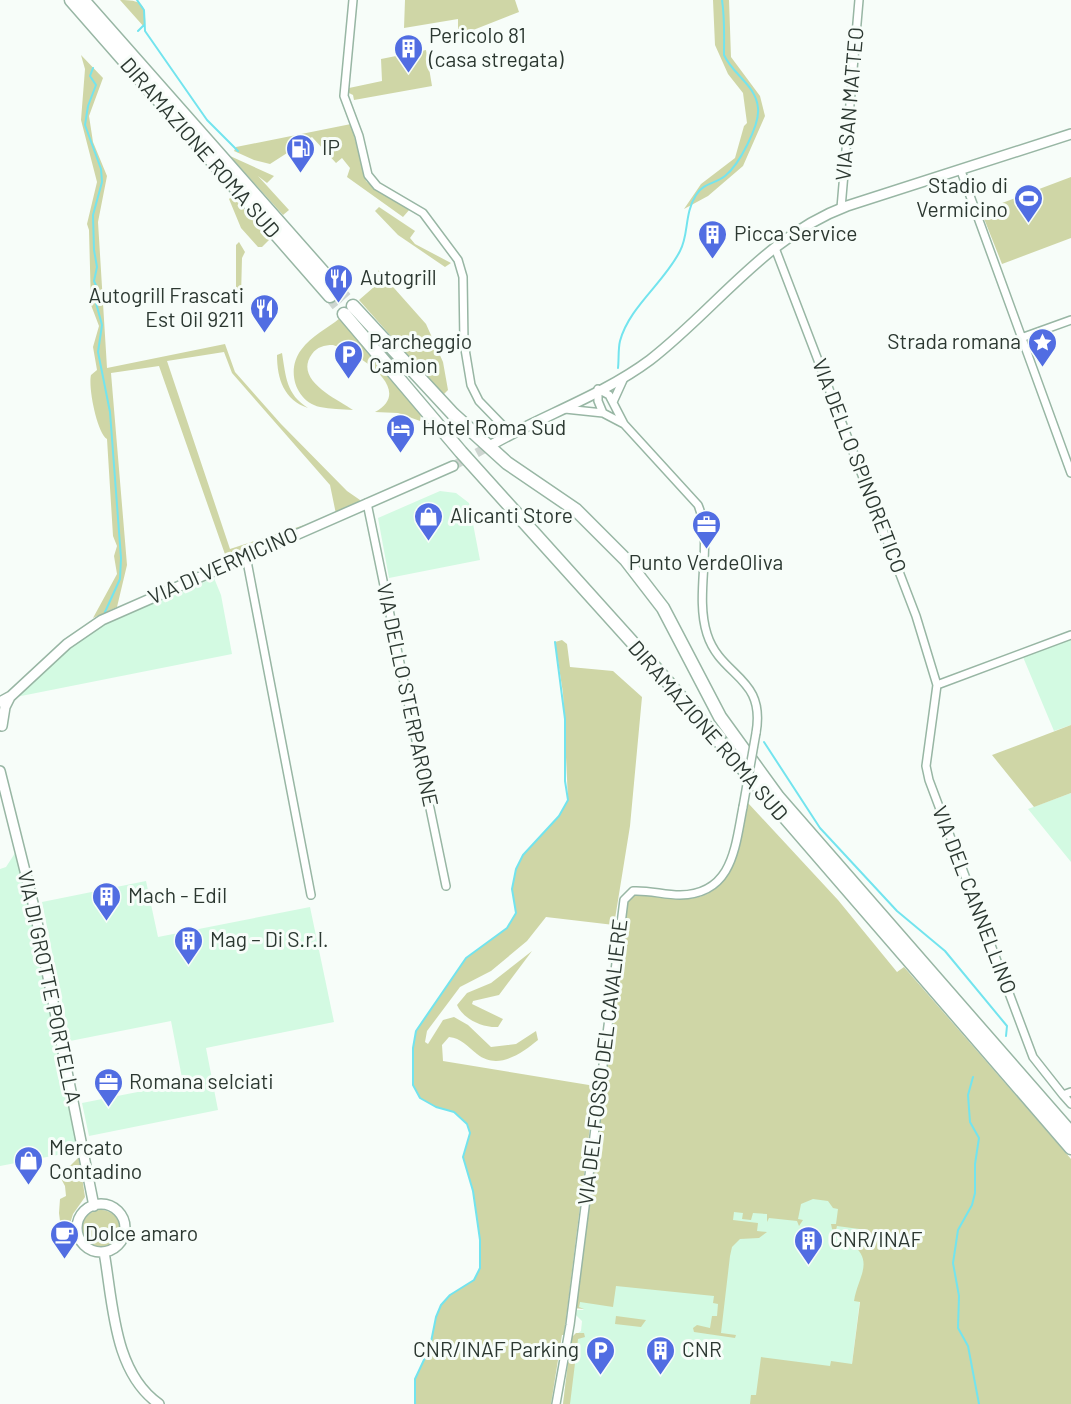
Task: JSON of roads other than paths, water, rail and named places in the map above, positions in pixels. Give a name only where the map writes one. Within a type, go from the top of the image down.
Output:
[{"type":"highway","name":"DIRAMAZIONE ROMA SUD","points":[[71,0],[334,292],[83,0]]},
{"type":"highway","name":"DIRAMAZIONE ROMA SUD","points":[[1071,1133],[778,797],[720,717],[663,608],[618,551],[572,506],[507,463],[453,414],[349,310],[456,447],[660,673],[1071,1148]]},
{"type":"main road","points":[[493,444],[625,376],[665,348],[747,270],[811,223],[841,208],[1071,134]]},
{"type":"main road","name":"VIA DI VERMICINO","points":[[0,702],[11,696],[60,651],[96,623],[453,466]]},
{"type":"main road","points":[[1,727],[5,707],[11,696]]},
{"type":"main road","name":"VIA DI GROTTE PORTELLA","points":[[0,771],[34,907],[94,1206]]},
{"type":"main road","points":[[94,1206],[113,1208],[124,1222],[121,1242],[114,1249],[104,1252],[86,1247],[78,1236],[79,1218],[85,1210],[94,1206]]},
{"type":"main road","points":[[104,1252],[125,1357],[135,1380],[156,1403]]},
{"type":"street","points":[[353,0],[344,96],[360,139],[368,175],[378,186],[422,212],[458,260],[463,277],[464,346],[470,382],[479,401],[511,434]]},
{"type":"street","name":"VIA SAN MATTEO","points":[[841,208],[859,0]]},
{"type":"street","points":[[961,171],[1071,473]]},
{"type":"street","name":"VIA DELLO SPINORETICO","points":[[775,248],[916,616],[937,685]]},
{"type":"street","points":[[1021,338],[1071,320]]},
{"type":"street","points":[[613,402],[625,376]]},
{"type":"street","points":[[603,413],[598,399],[598,390],[607,393],[624,424]]},
{"type":"street","points":[[560,409],[603,413],[624,424]]},
{"type":"street","name":"VIA DEL FOSSO DEL CAVALIERE","points":[[556,1404],[570,1325],[625,898],[635,891],[686,894],[701,890],[716,882],[731,863],[743,807],[758,710],[754,695],[714,649],[705,627],[702,596],[703,528],[700,508],[689,492],[624,424]]},
{"type":"street","name":"VIA DELLO STERPARONE","points":[[367,503],[446,886]]},
{"type":"street","points":[[246,556],[311,895]]},
{"type":"street","points":[[937,685],[1071,635]]},
{"type":"street","name":"VIA DEL CANNELLINO","points":[[937,685],[926,766],[929,780],[1033,1057],[1071,1104]]},
{"type":"street","points":[[1063,1095],[1071,1092]]},
{"type":"waterway","points":[[137,0],[144,10],[145,31],[207,120],[238,151]]},
{"type":"waterway","points":[[618,368],[619,344],[625,329],[631,317],[680,251],[692,202],[702,188],[721,179],[731,171],[748,144],[756,124],[758,108],[753,93],[724,55],[722,0]]},
{"type":"waterway","points":[[138,31],[144,25]]},
{"type":"waterway","points":[[93,68],[90,76],[96,85],[88,106],[85,125],[101,169],[102,182],[93,215],[97,267],[94,281],[98,290],[96,303],[102,325],[98,352],[110,412],[121,558],[120,579],[105,612]]},
{"type":"waterway","points":[[415,1404],[415,1379],[430,1347],[441,1305],[450,1295],[474,1280],[480,1268],[480,1240],[473,1191],[463,1157],[470,1133],[467,1124],[454,1112],[436,1107],[420,1098],[413,1085],[413,1048],[416,1031],[466,958],[507,928],[516,913],[512,889],[516,869],[523,855],[559,816],[568,800],[565,781],[565,719],[555,642]]},
{"type":"waterway","points":[[764,742],[820,828],[897,911],[945,951],[1007,1026],[1006,1036]]},
{"type":"waterway","points":[[973,1077],[968,1095],[970,1122],[979,1138],[975,1164],[975,1193],[972,1205],[958,1230],[953,1263],[959,1296],[958,1328],[968,1346],[979,1404]]},
{"type":"tunnel","points":[[338,289],[353,306]]},
{"type":"tunnel","points":[[330,296],[344,314]]},
{"type":"tunnel","points":[[453,466],[493,444]]},
{"type":"place","name":"Pericolo 81 (casa stregata)","points":[[408,74]]},
{"type":"place","name":"IP","points":[[301,174]]},
{"type":"place","name":"Stadio di Vermicino","points":[[1029,224]]},
{"type":"place","name":"Picca Service","points":[[713,260]]},
{"type":"place","name":"Autogrill","points":[[339,304]]},
{"type":"place","name":"Autogrill Frascati Est Oil 9211","points":[[265,334]]},
{"type":"place","name":"Strada romana","points":[[1042,368]]},
{"type":"place","name":"Parcheggio Camion","points":[[348,380]]},
{"type":"place","name":"Hotel Roma Sud","points":[[401,454]]},
{"type":"place","name":"Alicanti Store","points":[[429,542]]},
{"type":"place","name":"Punto VerdeOliva","points":[[706,550]]},
{"type":"place","name":"Mach - Edil","points":[[107,922]]},
{"type":"place","name":"Mag – Di S.r.l.","points":[[189,966]]},
{"type":"place","name":"Romana selciati","points":[[108,1108]]},
{"type":"place","name":"Mercato Contadino","points":[[28,1186]]},
{"type":"place","name":"Dolce amaro","points":[[64,1260]]},
{"type":"place","name":"CNR/INAF","points":[[809,1266]]},
{"type":"place","name":"CNR/INAF Parking","points":[[600,1376]]},
{"type":"place","name":"CNR","points":[[661,1376]]}]
